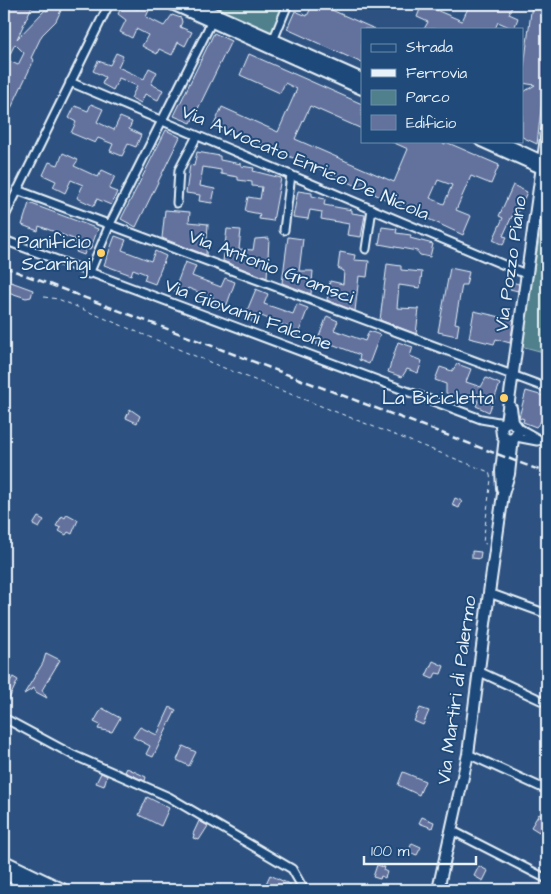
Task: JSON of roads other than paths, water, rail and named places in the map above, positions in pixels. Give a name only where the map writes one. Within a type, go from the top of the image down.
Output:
[{"type":"highway","points":[[4,862],[62,890]]},
{"type":"highway","points":[[4,872],[38,890]]},
{"type":"street","points":[[4,218],[109,4]]},
{"type":"street","points":[[172,4],[361,89]]},
{"type":"street","points":[[193,4],[361,79]]},
{"type":"street","points":[[264,45],[271,44],[274,39],[288,4]]},
{"type":"street","points":[[89,274],[110,224],[212,21]]},
{"type":"street","name":"Via Avvocato Enrico De Nicola","points":[[70,82],[528,275]]},
{"type":"street","name":"Via Pozzo Piano","points":[[503,494],[501,472],[510,430],[510,402],[513,375],[545,166],[547,131]]},
{"type":"street","points":[[177,203],[179,170],[197,136]]},
{"type":"street","points":[[484,142],[545,166]]},
{"type":"street","points":[[501,142],[545,166]]},
{"type":"street","points":[[284,230],[291,175]]},
{"type":"street","name":"Via Antonio Gramsci","points":[[17,190],[547,388]]},
{"type":"street","points":[[366,249],[372,209]]},
{"type":"street","name":"Via Giovanni Falcone","points":[[4,240],[89,274],[510,430]]},
{"type":"street","points":[[510,430],[547,444]]},
{"type":"street","name":"Via Martiri di Palermo","points":[[438,890],[468,754],[503,494]]},
{"type":"street","points":[[489,593],[547,614]]},
{"type":"street","points":[[478,671],[547,703]]},
{"type":"street","points":[[4,718],[73,755],[169,797],[292,869],[304,890]]},
{"type":"street","points":[[468,754],[547,790]]},
{"type":"street","points":[[451,830],[547,879]]},
{"type":"railway","points":[[4,267],[547,473]]},
{"type":"place","name":"Panificio Scaringi","points":[[101,253]]},
{"type":"place","name":"La Bicicletta","points":[[504,398]]}]
